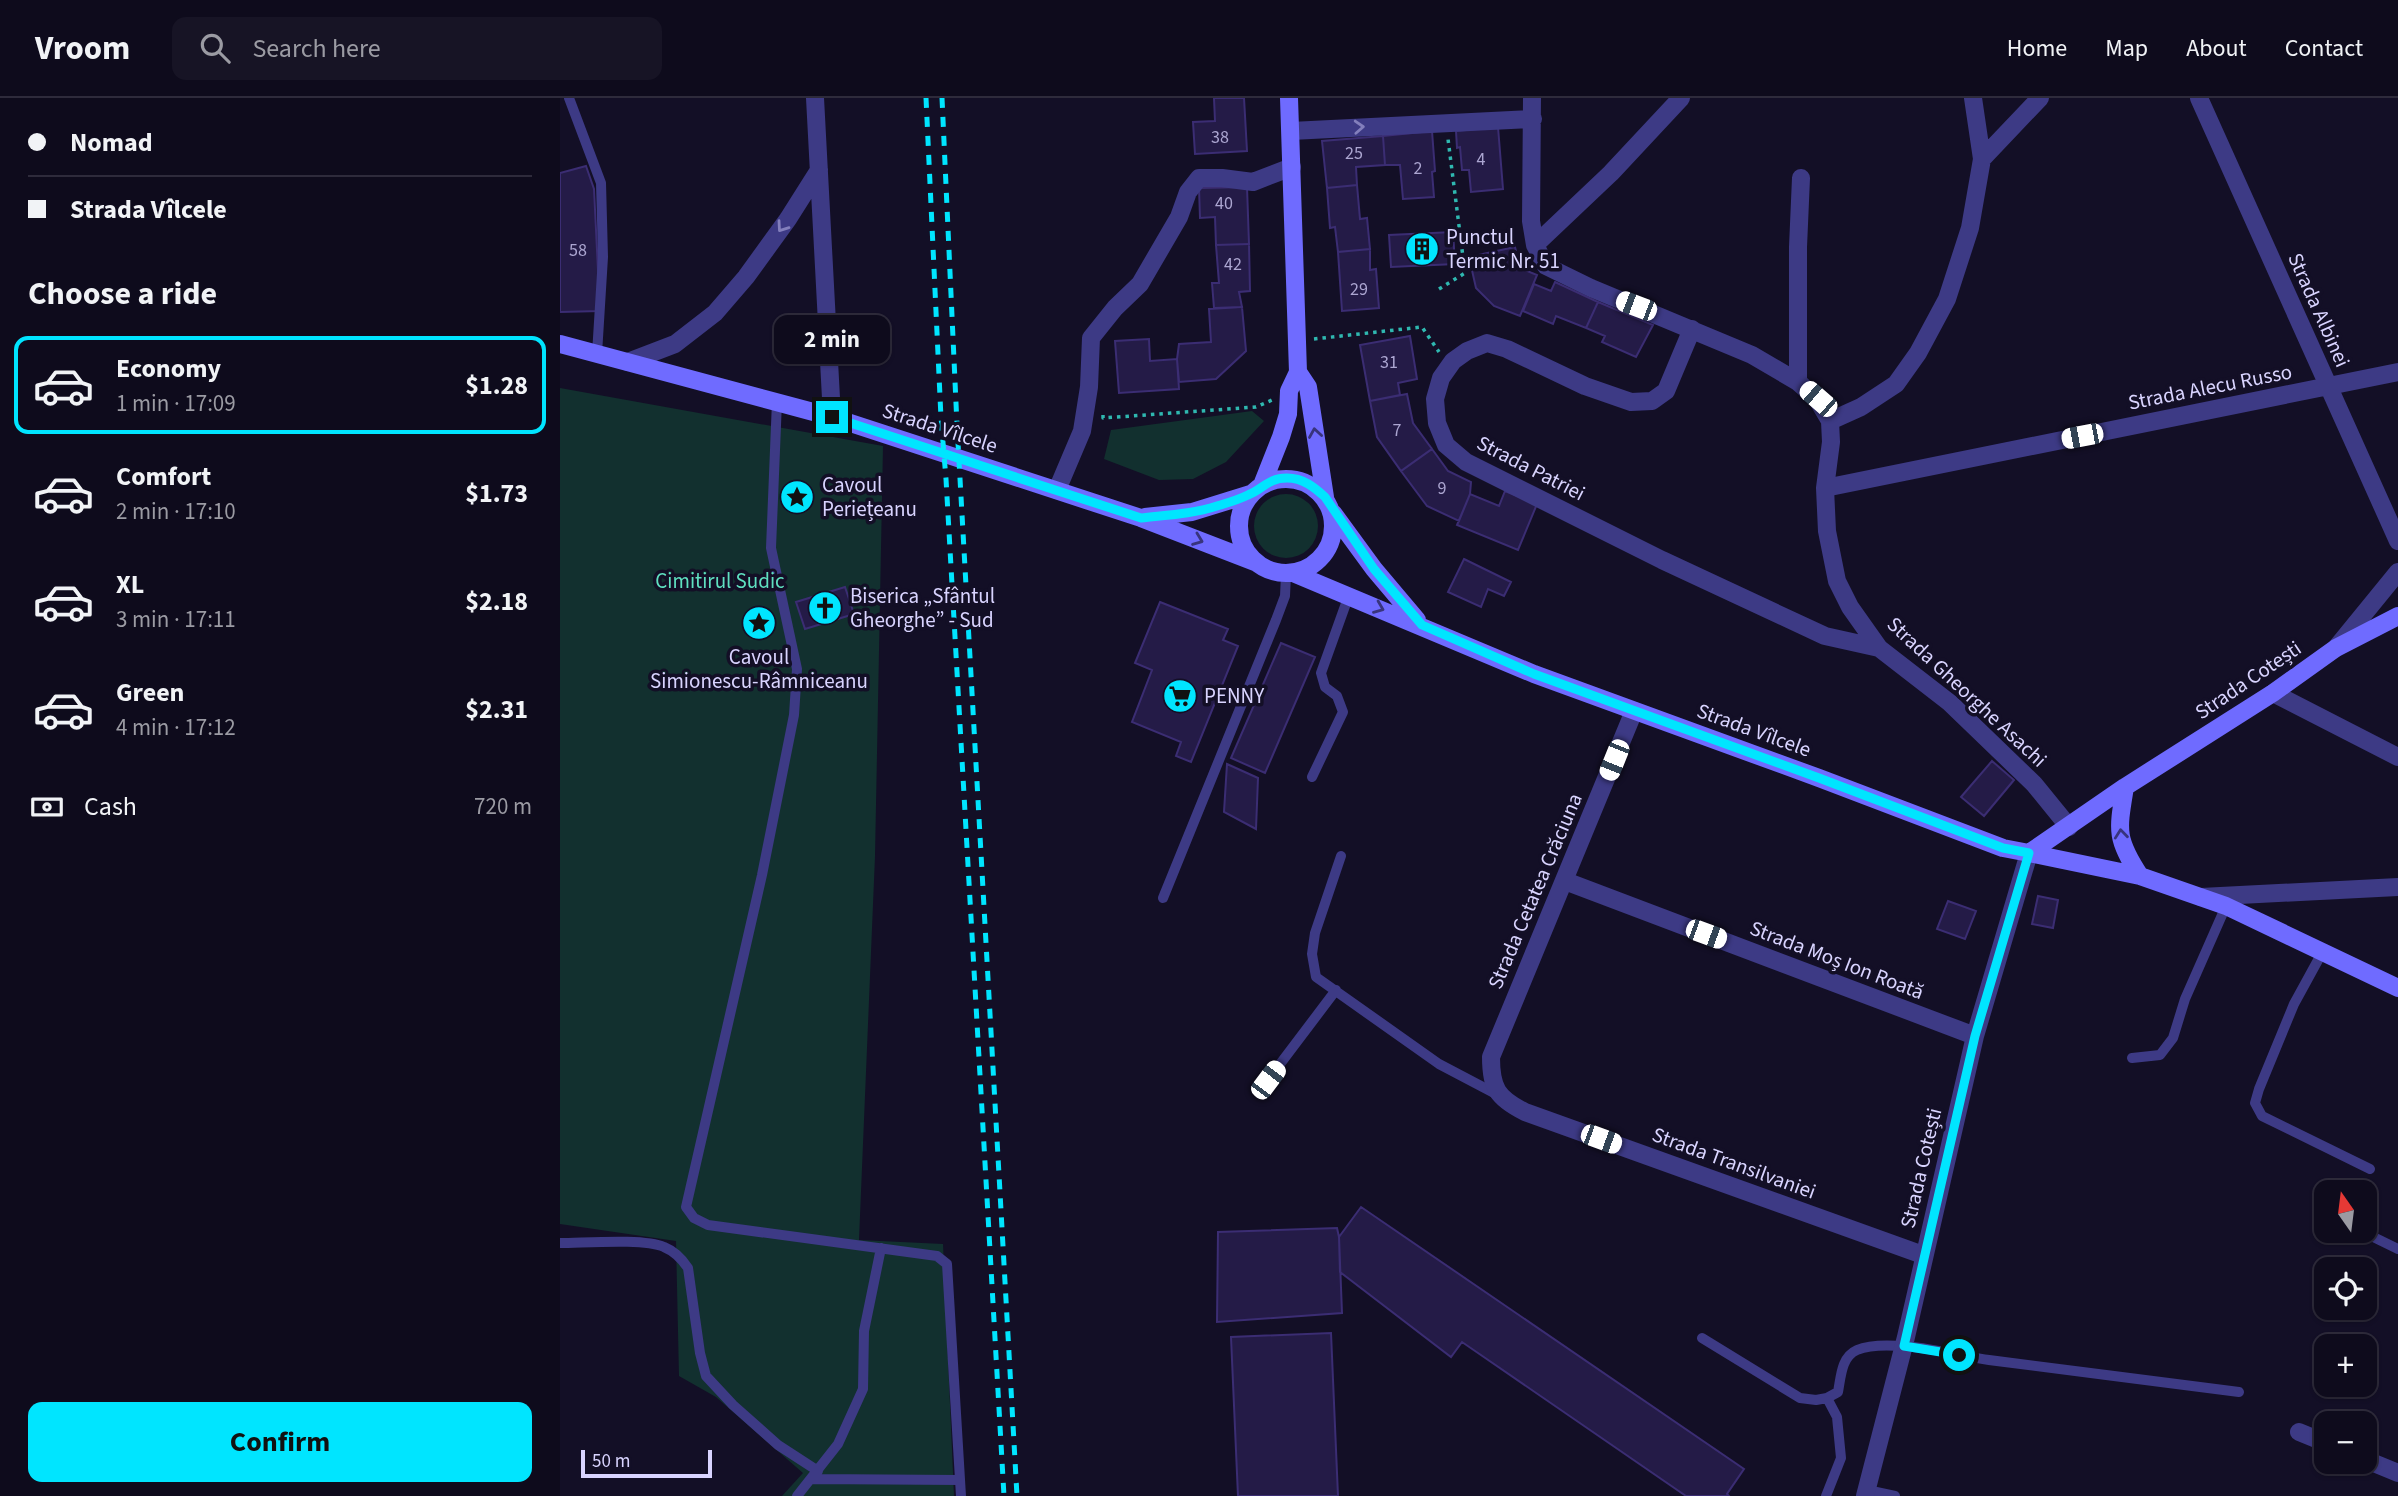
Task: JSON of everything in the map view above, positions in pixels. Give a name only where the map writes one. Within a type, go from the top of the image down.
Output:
[{"type":"main road","points":[[1289,98],[1298,372],[1289,391],[1288,414],[1281,437],[1256,490],[1242,507],[1239,529],[1245,550],[1255,562],[1275,572],[1289,573],[1307,569],[1318,561],[1327,550],[1334,523],[1328,504],[1308,387],[1298,372]]},
{"type":"main road","name":"Strada Vîlcele","points":[[560,344],[832,417],[1141,518],[1255,562]]},
{"type":"main road","points":[[1256,490],[1275,480],[1289,478],[1315,487],[1328,504]]},
{"type":"main road","name":"Strada Vîlcele","points":[[1141,518],[1192,512],[1256,490]]},
{"type":"main road","name":"Strada Vîlcele","points":[[1328,504],[1374,569],[1422,625]]},
{"type":"main road","name":"Strada Vîlcele","points":[[1289,573],[1422,625],[1534,674],[2003,848],[2140,876],[2226,906],[2398,988]]},
{"type":"main road","points":[[2336,648],[2398,616]]},
{"type":"main road","name":"Strada Cotești","points":[[2069,827],[2125,786],[2273,692],[2336,648]]},
{"type":"main road","points":[[2125,786],[2120,836],[2124,852],[2140,876]]},
{"type":"main road","points":[[2029,853],[2069,827]]},
{"type":"street","points":[[815,98],[832,417]]},
{"type":"street","points":[[1532,98],[1531,221],[1535,246],[1546,266],[1591,288],[1752,355],[1798,382],[1818,399],[1830,421],[1861,407],[1896,384],[1918,354],[1947,299],[1970,228],[1982,159],[1973,98]]},
{"type":"street","points":[[1535,246],[1611,173],[1681,98]]},
{"type":"street","points":[[1982,159],[2040,98]]},
{"type":"street","name":"Strada Albinei","points":[[2199,98],[2398,541]]},
{"type":"street","points":[[1291,131],[1533,119]]},
{"type":"street","points":[[1057,490],[1082,431],[1089,387],[1091,338],[1115,308],[1140,284],[1179,217],[1188,192],[1199,178],[1253,182],[1292,167]]},
{"type":"street","points":[[628,362],[675,344],[715,313],[746,277],[819,170]]},
{"type":"street","points":[[1798,382],[1801,178]]},
{"type":"street","name":"Strada Patriei","points":[[1692,329],[1667,391],[1652,401],[1630,402],[1585,386],[1507,349],[1487,343],[1467,351],[1441,378],[1435,399],[1437,423],[1446,445],[1466,462],[1662,560],[1825,636],[1880,648]]},
{"type":"street","name":"Strada Alecu Russo","points":[[1825,488],[2398,372]]},
{"type":"street","name":"Strada Gheorghe Asachi","points":[[1830,421],[1831,442],[1825,488],[1827,531],[1837,581],[1850,607],[1880,648],[1951,703],[2034,784],[2069,827]]},
{"type":"street","name":"Strada Cotești","points":[[2336,648],[2398,572]]},
{"type":"street","points":[[2273,692],[2398,757]]},
{"type":"street","name":"Strada Cetatea Crăciuna","points":[[1499,1093],[1491,1076],[1491,1057],[1634,711]]},
{"type":"street","name":"Strada Cotești","points":[[1866,1493],[1904,1346],[1975,1036],[2029,853]]},
{"type":"street","name":"Strada Moș Ion Roată","points":[[1565,881],[1975,1036]]},
{"type":"street","points":[[2201,897],[2398,887]]},
{"type":"street","name":"Strada Transilvaniei","points":[[1499,1093],[1507,1103],[1525,1112],[1923,1255]]},
{"type":"street","points":[[2299,1432],[2314,1438]]},
{"type":"street","points":[[2377,1464],[2398,1473]]},
{"type":"lane","points":[[569,98],[601,183],[603,257],[597,354]]},
{"type":"lane","points":[[777,401],[771,548],[797,669],[794,715],[762,875],[686,1207],[694,1218],[708,1225],[937,1256],[947,1264],[961,1496]]},
{"type":"lane","points":[[1163,898],[1276,620],[1285,596],[1289,573]]},
{"type":"lane","points":[[1311,776],[1338,727],[1343,712],[1337,696],[1325,687],[1321,673],[1349,595]]},
{"type":"lane","points":[[1340,856],[1315,933],[1312,954],[1316,977],[1439,1064],[1499,1093]]},
{"type":"lane","points":[[2132,1058],[2160,1055],[2173,1038],[2185,999],[2226,906]]},
{"type":"lane","points":[[2323,951],[2294,1004],[2255,1103],[2262,1116],[2370,1169]]},
{"type":"lane","points":[[1268,1080],[1336,990]]},
{"type":"lane","points":[[2377,1239],[2398,1249]]},
{"type":"lane","points":[[560,1243],[623,1242],[662,1246],[681,1257],[688,1268],[700,1353],[706,1376],[733,1405],[815,1475],[960,1480]]},
{"type":"lane","points":[[797,1496],[838,1444],[863,1389],[864,1331],[881,1248]]},
{"type":"lane","points":[[1702,1338],[1800,1398],[1816,1400],[1838,1392],[1845,1360],[1853,1352],[1868,1346],[1904,1346],[1986,1360],[2239,1392]]},
{"type":"lane","points":[[1826,1496],[1841,1458],[1837,1417],[1827,1398]]},
{"type":"lane","points":[[1866,1493],[1895,1496]]},
{"type":"path","points":[[1439,289],[1465,273],[1447,123]]},
{"type":"path","points":[[1298,340],[1422,327],[1450,367]]},
{"type":"path","points":[[1103,405],[1103,418],[1256,407],[1289,391]]},
{"type":"green space","name":"Cimitirul Sudic","points":[[560,388],[883,446],[875,856],[859,1240],[943,1244],[954,1496],[782,1496],[803,1473],[716,1397],[679,1376],[676,1241],[560,1224]]},
{"type":"green space","points":[[1252,411],[1264,421],[1226,462],[1193,479],[1159,480],[1104,459],[1111,430]]},
{"type":"green space","points":[[1280,494],[1292,494],[1309,503],[1316,514],[1316,538],[1309,549],[1292,558],[1280,558],[1268,553],[1259,544],[1254,532],[1254,520],[1259,508],[1268,499]]},
{"type":"building","points":[[1214,98],[1244,98],[1247,151],[1195,154],[1193,122],[1215,121]]},
{"type":"building","points":[[1498,127],[1503,189],[1471,192],[1469,170],[1462,170],[1456,131]]},
{"type":"building","points":[[1432,131],[1434,197],[1403,199],[1400,165],[1385,165],[1383,136]]},
{"type":"building","points":[[1383,136],[1385,165],[1356,167],[1357,185],[1327,188],[1322,141]]},
{"type":"building","points":[[586,166],[594,189],[600,311],[560,312],[560,173]]},
{"type":"building","points":[[1357,185],[1360,219],[1367,218],[1370,249],[1338,252],[1335,227],[1330,228],[1327,188]]},
{"type":"building","points":[[1247,187],[1249,244],[1216,245],[1215,217],[1200,218],[1199,188]]},
{"type":"building","name":"Punctul Termic Nr. 51","points":[[1453,232],[1455,264],[1391,267],[1389,235]]},
{"type":"building","points":[[1249,244],[1250,291],[1239,292],[1242,307],[1214,308],[1212,283],[1219,283],[1216,245]]},
{"type":"building","points":[[1515,247],[1520,268],[1537,275],[1520,316],[1494,306],[1476,288],[1469,257]]},
{"type":"building","points":[[1370,249],[1370,270],[1376,269],[1379,308],[1342,311],[1338,252]]},
{"type":"building","points":[[1555,282],[1598,302],[1586,328],[1556,316],[1553,324],[1523,311],[1534,284],[1551,291]]},
{"type":"building","points":[[1598,302],[1653,325],[1636,357],[1602,342],[1605,336],[1586,328]]},
{"type":"building","points":[[1242,307],[1246,351],[1216,379],[1179,382],[1179,344],[1211,342],[1209,309]]},
{"type":"building","points":[[1410,336],[1417,379],[1398,383],[1400,395],[1370,401],[1360,345]]},
{"type":"building","points":[[1149,339],[1150,361],[1177,359],[1179,389],[1119,393],[1115,341]]},
{"type":"building","points":[[1407,394],[1413,423],[1432,449],[1401,471],[1377,437],[1370,401]]},
{"type":"building","points":[[1432,449],[1448,471],[1471,482],[1470,494],[1459,521],[1427,506],[1401,471]]},
{"type":"building","points":[[1505,491],[1537,504],[1518,550],[1457,525],[1470,494],[1499,506]]},
{"type":"building","points":[[1464,559],[1511,582],[1504,596],[1488,589],[1481,607],[1448,592]]},
{"type":"building","name":"Biserica „Sfântul Gheorghe” - Sud","points":[[845,587],[854,614],[805,629],[796,602]]},
{"type":"building","name":"PENNY","points":[[1160,602],[1228,629],[1223,640],[1238,646],[1191,762],[1176,756],[1181,742],[1132,722],[1152,670],[1135,663]]},
{"type":"building","points":[[1281,643],[1315,657],[1265,773],[1231,758]]},
{"type":"building","points":[[1992,761],[2014,780],[1984,816],[1961,797]]},
{"type":"building","points":[[1227,764],[1258,778],[1256,829],[1224,812]]},
{"type":"building","points":[[2038,896],[2058,900],[2053,928],[2032,924]]},
{"type":"building","points":[[1948,901],[1976,911],[1965,939],[1937,929]]},
{"type":"building","points":[[1361,1207],[1744,1469],[1727,1494],[1729,1496],[1686,1496],[1462,1342],[1451,1357],[1340,1272],[1339,1237]]},
{"type":"building","points":[[1337,1228],[1342,1313],[1217,1322],[1218,1232]]},
{"type":"building","points":[[1331,1333],[1338,1496],[1238,1496],[1231,1337]]},
{"type":"railway","points":[[926,98],[941,418],[1004,1496]]},
{"type":"railway","points":[[942,98],[957,425],[1017,1496]]},
{"type":"place","name":"Punctul Termic Nr. 51","points":[[1422,249]]},
{"type":"place","name":"Cavoul Periețeanu","points":[[797,497]]},
{"type":"place","name":"Biserica „Sfântul Gheorghe” - Sud","points":[[825,608]]},
{"type":"place","name":"Cavoul Simionescu-Râmniceanu","points":[[759,623]]},
{"type":"place","name":"PENNY","points":[[1180,696]]},
{"type":"route","points":[[832,417],[1141,518],[1214,507],[1250,494],[1275,480],[1289,478],[1303,481],[1315,487],[1325,497],[1331,510],[1374,569],[1422,625],[1534,674],[2003,848],[2029,853],[1975,1036],[1904,1346],[1959,1355]]}]
